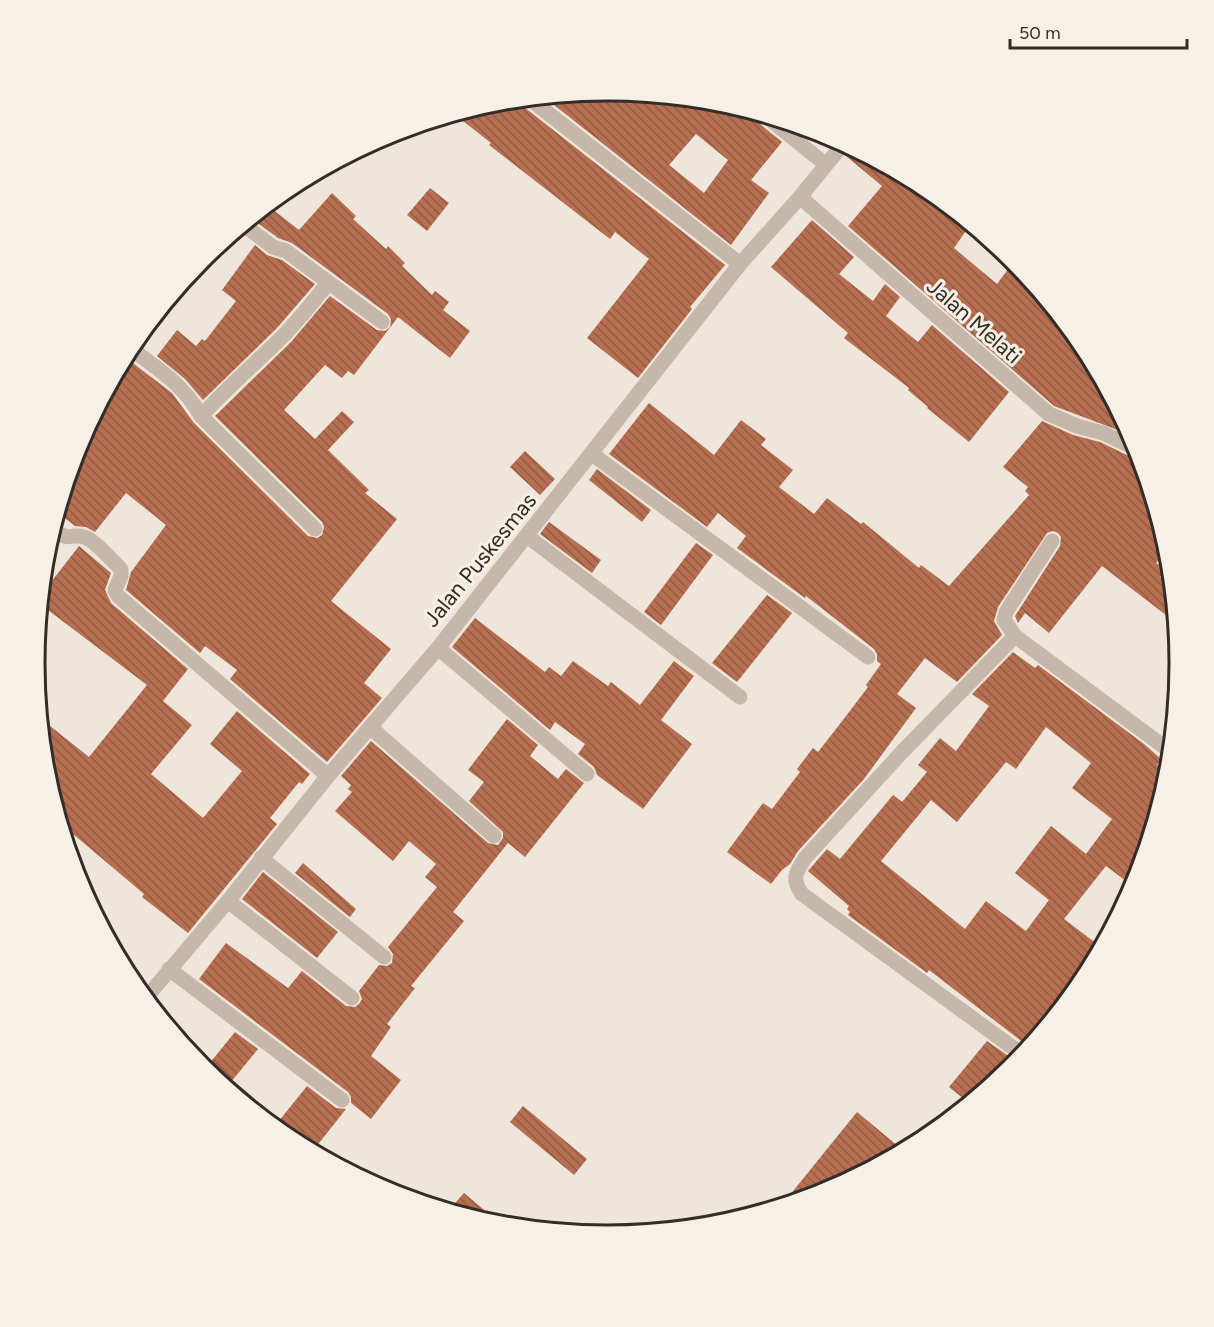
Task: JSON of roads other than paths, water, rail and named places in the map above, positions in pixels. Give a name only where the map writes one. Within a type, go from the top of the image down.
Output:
[{"type":"street","points":[[538,106],[740,264]]},
{"type":"street","points":[[782,129],[825,164]]},
{"type":"street","name":"Jalan Puskesmas","points":[[151,992],[228,901],[328,776],[438,648],[740,264],[800,197],[837,151]]},
{"type":"street","name":"Jalan Melati","points":[[800,197],[1049,414],[1124,443]]},
{"type":"street","points":[[250,230],[273,247],[286,251],[382,322]]},
{"type":"street","points":[[201,416],[237,378],[299,320],[328,283]]},
{"type":"street","points":[[138,354],[182,387],[201,416],[315,529]]},
{"type":"street","points":[[592,454],[868,657]]},
{"type":"street","points":[[60,535],[71,538],[82,536],[92,541],[121,569],[121,576],[115,590],[118,596],[328,776]]},
{"type":"street","points":[[528,536],[740,697]]},
{"type":"street","points":[[1052,541],[1006,612],[1004,620],[1015,636],[1162,747]]},
{"type":"street","points":[[1015,636],[902,752],[805,858],[796,873],[796,885],[802,894],[1015,1049]]},
{"type":"street","points":[[438,648],[587,774]]},
{"type":"street","points":[[370,727],[494,836]]},
{"type":"street","points":[[261,858],[384,957]]},
{"type":"street","points":[[228,901],[352,998]]},
{"type":"street","points":[[169,969],[342,1100]]}]
